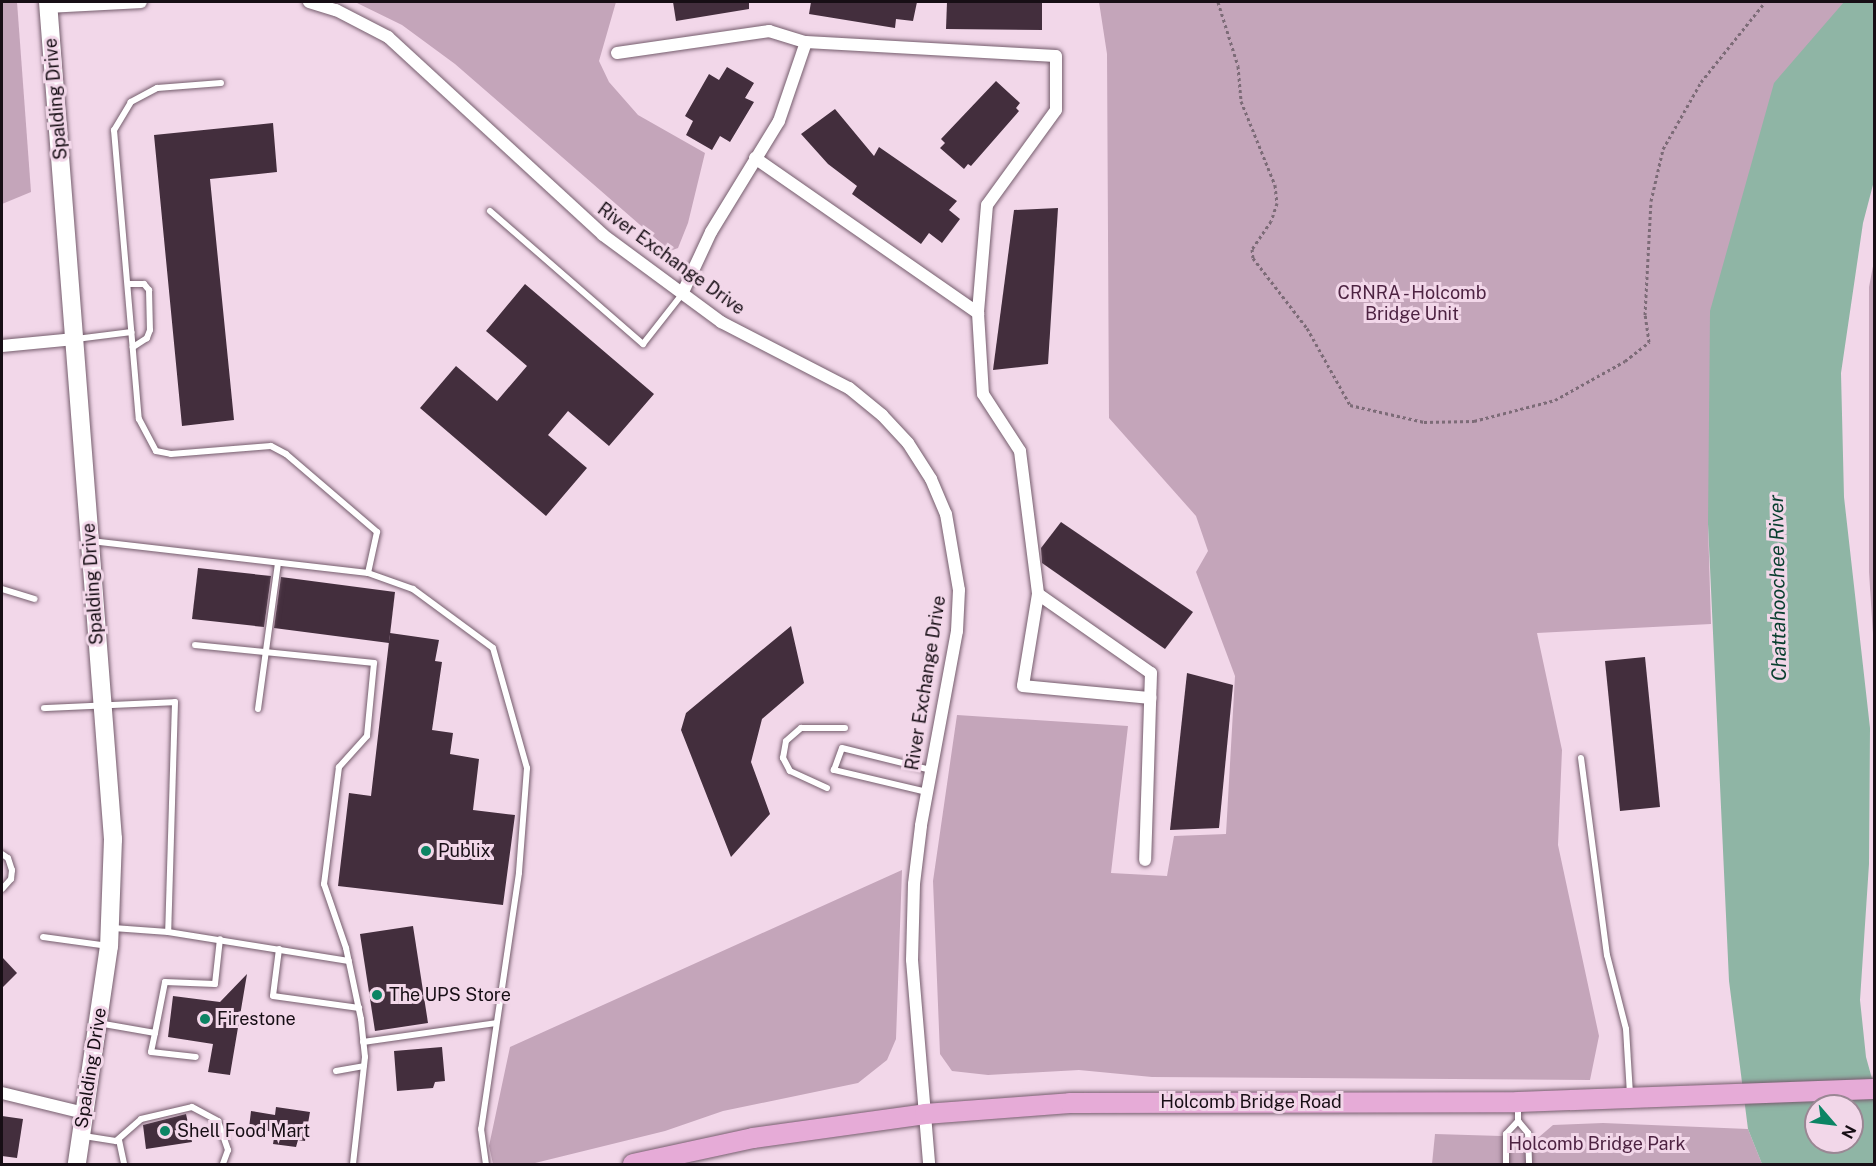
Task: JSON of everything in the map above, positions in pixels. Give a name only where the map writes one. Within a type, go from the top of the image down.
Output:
[{"type":"main road","name":"Spalding Drive","points":[[48,4],[113,839],[109,937],[76,1164]]},
{"type":"main road","name":"Holcomb Bridge Road","points":[[633,1164],[753,1138],[925,1114],[1070,1103],[1518,1112],[1630,1098],[1875,1089]]},
{"type":"street","points":[[48,4],[141,2]]},
{"type":"street","name":"River Exchange Drive","points":[[309,2],[363,22],[404,49],[603,236],[683,292],[721,322],[849,388],[882,415],[908,443],[931,479],[948,524],[959,590],[957,631],[927,792],[914,884],[912,960],[929,1164]]},
{"type":"street","points":[[617,53],[769,31],[806,42],[1056,56],[1056,110],[987,205],[978,313],[984,394],[1020,451],[1038,594],[1023,686],[1150,698]]},
{"type":"street","points":[[683,292],[711,232],[779,121],[806,42]]},
{"type":"street","points":[[755,158],[978,313]]},
{"type":"street","points":[[2,346],[75,339]]},
{"type":"street","points":[[1038,594],[1151,673],[1145,860]]},
{"type":"street","points":[[2,1093],[84,1113]]},
{"type":"lane","points":[[221,83],[157,88],[130,102],[114,130],[139,419],[156,451],[171,454],[271,446],[286,454],[377,532],[368,573]]},
{"type":"lane","points":[[490,211],[644,344],[683,292]]},
{"type":"lane","points":[[128,284],[144,284],[149,290],[150,330],[147,338],[133,347]]},
{"type":"lane","points":[[75,339],[132,332]]},
{"type":"lane","points":[[90,541],[368,573],[413,589],[493,648],[527,768],[519,873],[481,1129],[486,1164]]},
{"type":"lane","points":[[258,709],[278,562]]},
{"type":"lane","points":[[2,589],[34,599]]},
{"type":"lane","points":[[195,645],[374,663],[367,736],[339,767],[324,884],[349,960],[363,1042],[364,1066],[351,1164]]},
{"type":"lane","points":[[44,708],[102,703],[175,702],[168,932]]},
{"type":"lane","points":[[827,788],[790,771],[783,758],[786,741],[801,728],[845,728]]},
{"type":"lane","points":[[927,792],[834,770],[842,748],[931,770]]},
{"type":"lane","points":[[1581,758],[1598,900],[1626,1029],[1630,1098]]},
{"type":"lane","points":[[2,854],[8,858],[12,870],[11,879],[2,889]]},
{"type":"lane","points":[[43,937],[109,937],[168,932],[349,960]]},
{"type":"lane","points":[[196,1057],[151,1052],[165,982],[215,984],[220,939]]},
{"type":"lane","points":[[279,949],[273,996],[359,1008]]},
{"type":"lane","points":[[98,1023],[155,1033]]},
{"type":"lane","points":[[363,1042],[496,1023]]},
{"type":"lane","points":[[336,1071],[364,1066]]},
{"type":"lane","points":[[81,1136],[119,1140],[141,1119],[192,1107],[218,1121],[228,1150],[223,1164]]},
{"type":"lane","points":[[1506,1164],[1506,1134],[1518,1112]]},
{"type":"lane","points":[[1518,1112],[1528,1133],[1528,1164]]},
{"type":"lane","points":[[119,1140],[124,1164]]},
{"type":"path","points":[[1218,2],[1238,66],[1241,101],[1275,185],[1277,203],[1271,221],[1252,249],[1253,258],[1307,328],[1350,405],[1424,422],[1474,421],[1555,400],[1625,361],[1649,342],[1645,315],[1651,201],[1663,149],[1701,82],[1765,2]]},
{"type":"green space","points":[[2,2],[17,2],[31,192],[2,204]]},
{"type":"green space","points":[[355,2],[616,2],[599,61],[609,82],[638,115],[705,153],[688,223],[678,248],[670,251],[455,64],[402,25]]},
{"type":"green space","name":"CRNRA - Holcomb Bridge Unit","points":[[1099,2],[1850,2],[1708,524],[1711,624],[1537,633],[1562,750],[1558,845],[1599,1036],[1590,1080],[1152,1077],[1079,1070],[988,1075],[952,1071],[940,1054],[933,881],[957,715],[1128,726],[1111,873],[1167,876],[1174,836],[1226,834],[1235,676],[1196,572],[1208,551],[1196,516],[1109,418],[1107,54]]},
{"type":"green space","points":[[1874,261],[1874,650],[1869,572],[1869,287]]},
{"type":"green space","points":[[902,870],[896,1039],[887,1060],[858,1083],[723,1111],[665,1131],[531,1164],[493,1164],[489,1146],[510,1047]]},
{"type":"green space","name":"Holcomb Bridge Park","points":[[1603,1123],[1748,1129],[1762,1164],[1432,1164],[1435,1134],[1539,1137],[1553,1125]]},
{"type":"water","name":"Chattahoochee River","points":[[1844,2],[1874,2],[1874,181],[1863,223],[1841,373],[1844,497],[1870,728],[1869,864],[1860,1000],[1866,1057],[1874,1086],[1874,1164],[1762,1164],[1748,1129],[1729,981],[1708,524],[1710,311],[1774,83]]},
{"type":"building","points":[[673,2],[749,2],[749,9],[676,21]]},
{"type":"building","points":[[811,2],[917,2],[913,21],[896,19],[895,28],[809,14]]},
{"type":"building","points":[[947,2],[1042,2],[1042,30],[946,29]]},
{"type":"building","points":[[727,67],[754,83],[745,98],[754,102],[730,142],[720,136],[712,150],[686,135],[693,121],[685,116],[709,74],[719,80]]},
{"type":"building","points":[[996,81],[1020,103],[1016,108],[1019,111],[971,166],[968,164],[964,169],[940,148],[945,143],[941,139]]},
{"type":"building","points":[[835,109],[874,156],[879,147],[957,201],[949,210],[960,219],[942,243],[929,233],[921,244],[852,194],[857,186],[828,164],[801,134]]},
{"type":"building","points":[[273,123],[277,172],[210,179],[234,420],[182,426],[154,135]]},
{"type":"building","points":[[1058,208],[1048,364],[993,370],[1014,210]]},
{"type":"building","points":[[525,284],[654,394],[609,446],[568,411],[548,435],[587,468],[546,516],[420,408],[456,366],[497,401],[527,366],[486,331]]},
{"type":"building","points":[[1061,522],[1193,612],[1165,649],[1042,563],[1041,548]]},
{"type":"building","points":[[198,568],[271,576],[264,627],[192,619]]},
{"type":"building","points":[[281,577],[395,592],[389,643],[274,628]]},
{"type":"building","points":[[791,626],[804,683],[762,719],[751,762],[770,814],[731,857],[681,730],[686,713]]},
{"type":"building","points":[[390,633],[439,640],[435,661],[442,662],[432,730],[453,733],[450,754],[479,759],[473,810],[515,815],[503,905],[338,886],[349,793],[371,796]]},
{"type":"building","points":[[1645,657],[1660,807],[1620,811],[1605,661]]},
{"type":"building","points":[[1187,673],[1233,685],[1219,828],[1170,830]]},
{"type":"building","points":[[413,926],[428,1023],[375,1031],[360,934]]},
{"type":"building","points":[[2,957],[17,973],[2,988]]},
{"type":"building","name":"Firestone","points":[[247,974],[230,1075],[208,1072],[213,1044],[168,1037],[173,996],[220,1002]]},
{"type":"building","points":[[442,1047],[445,1081],[435,1082],[433,1088],[397,1091],[394,1051]]},
{"type":"building","points":[[276,1107],[310,1112],[305,1141],[298,1140],[296,1147],[273,1144],[275,1132],[249,1128],[251,1111],[275,1115]]},
{"type":"building","points":[[186,1114],[192,1142],[146,1149],[143,1125]]},
{"type":"building","points":[[2,1116],[23,1119],[17,1158],[2,1156]]},
{"type":"place","name":"Publix","points":[[426,851]]},
{"type":"place","name":"The UPS Store","points":[[377,995]]},
{"type":"place","name":"Firestone","points":[[205,1019]]},
{"type":"place","name":"Shell Food Mart","points":[[165,1131]]}]
